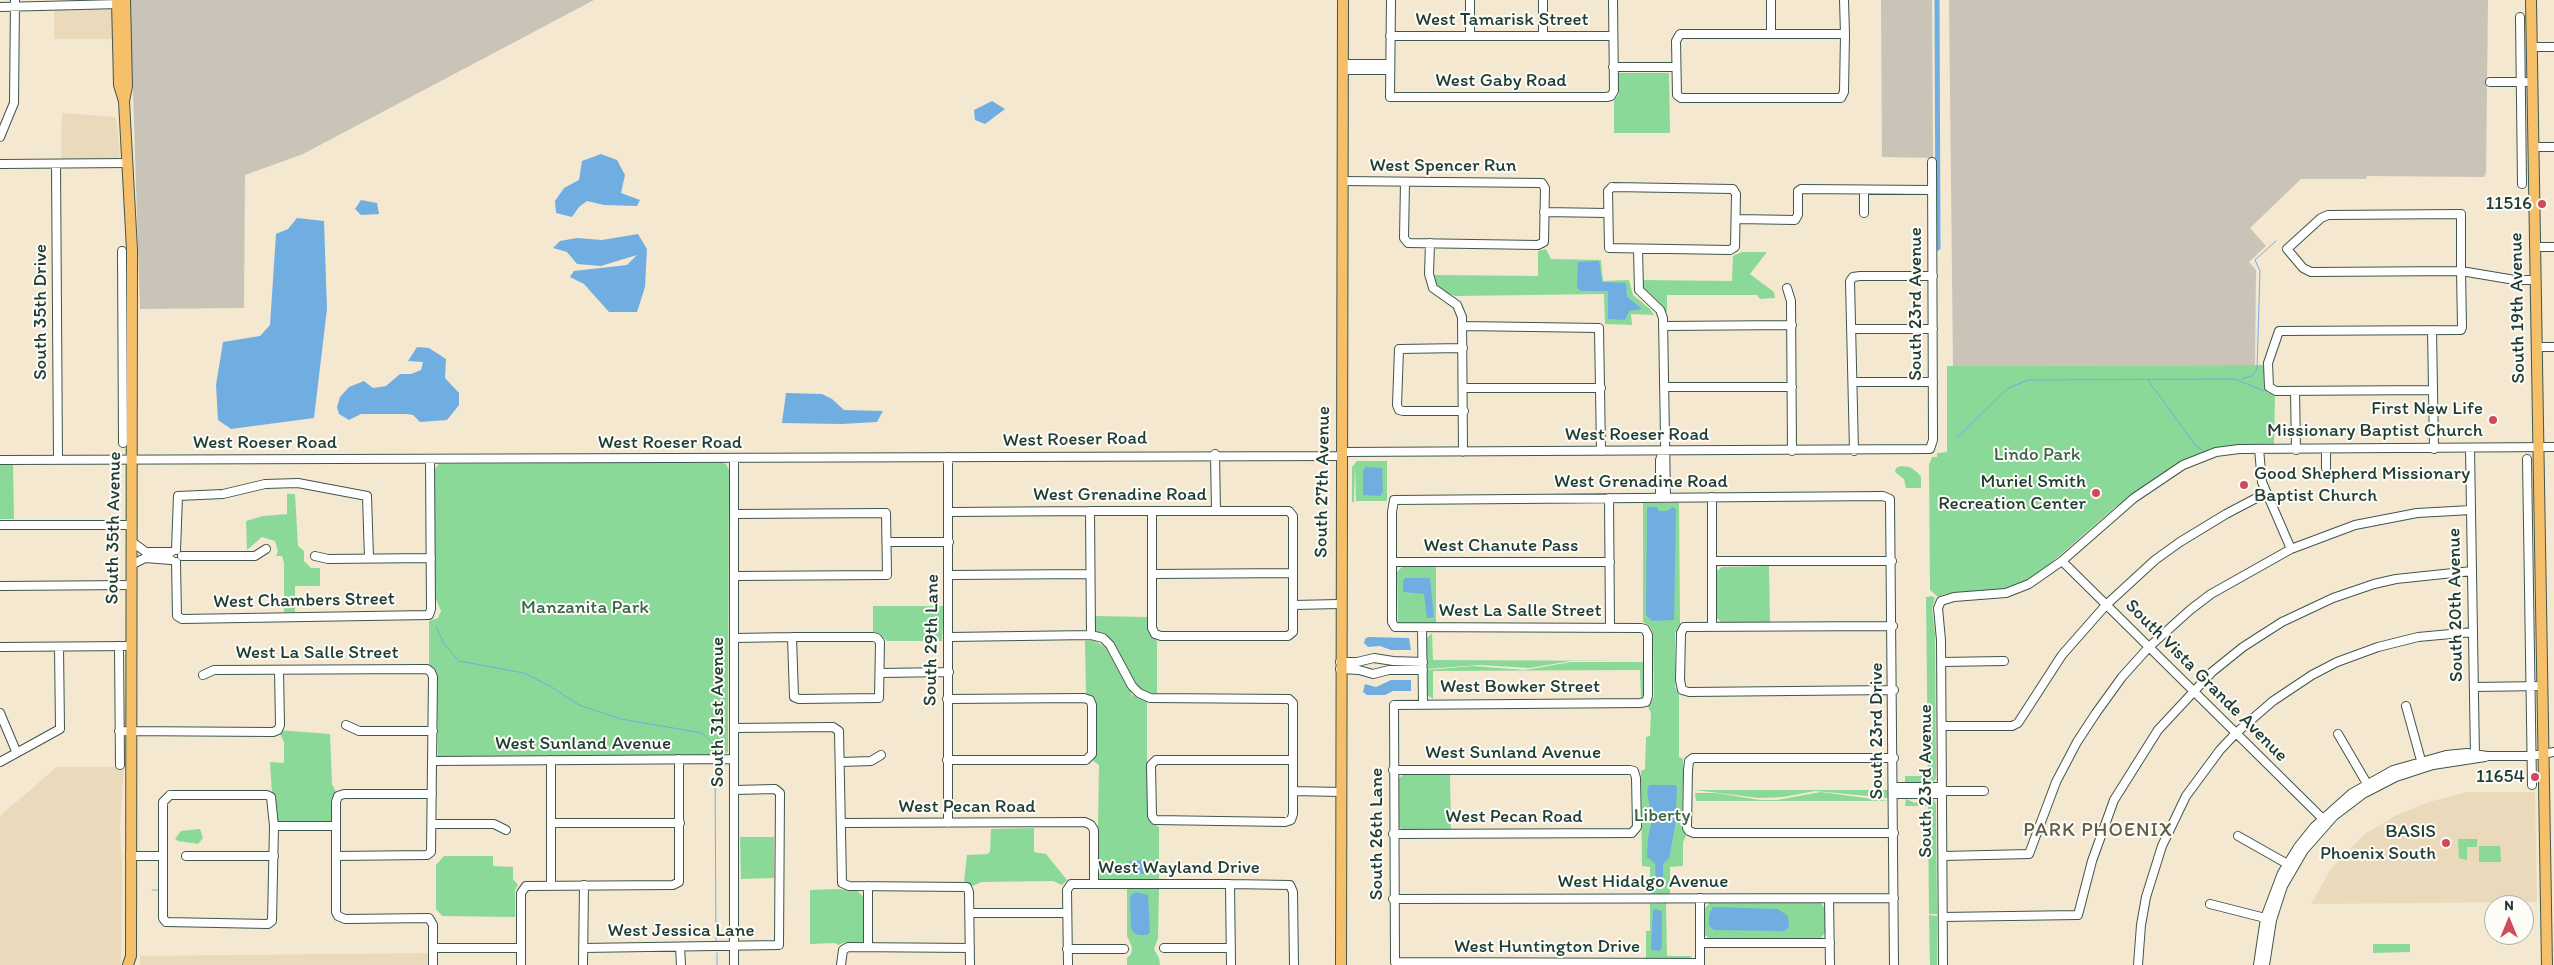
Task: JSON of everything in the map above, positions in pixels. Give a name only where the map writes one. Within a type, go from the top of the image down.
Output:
[{"type":"main road","name":"South 27th Avenue","points":[[1340,965],[1343,0]]},
{"type":"main road","name":"South 19th Avenue","points":[[2531,0],[2543,755],[2550,880],[2547,965]]},
{"type":"main road","name":"South 35th Avenue","points":[[121,2],[128,86],[124,101],[132,250],[127,309],[127,393],[132,459],[130,646],[131,962]]},
{"type":"street","points":[[1343,67],[1390,67],[1391,0]]},
{"type":"street","points":[[1470,0],[1470,36]]},
{"type":"street","points":[[1543,0],[1543,36]]},
{"type":"street","points":[[1612,0],[1613,67],[1676,67]]},
{"type":"street","points":[[1771,0],[1771,34]]},
{"type":"street","points":[[1844,0],[1845,34],[1844,92],[1841,98],[1681,98],[1677,95],[1678,36],[1845,34]]},
{"type":"street","points":[[0,7],[15,3],[121,2]]},
{"type":"street","points":[[0,137],[14,104],[15,3]]},
{"type":"street","points":[[2520,17],[2522,184]]},
{"type":"street","name":"West Tamarisk Street","points":[[1390,36],[1613,36]]},
{"type":"street","points":[[2532,46],[2554,47]]},
{"type":"street","name":"West Gaby Road","points":[[1390,67],[1390,97],[1611,96],[1614,91],[1613,67]]},
{"type":"street","points":[[2490,82],[2533,82]]},
{"type":"street","points":[[2534,147],[2554,147]]},
{"type":"street","name":"South 23rd Avenue","points":[[1932,162],[1932,446]]},
{"type":"street","points":[[0,164],[128,163]]},
{"type":"street","name":"South 35th Drive","points":[[56,164],[58,460]]},
{"type":"street","name":"West Spencer Run","points":[[1342,181],[1544,184],[1544,212]]},
{"type":"street","points":[[1405,182],[1405,241],[1543,244],[1544,212],[1607,213]]},
{"type":"street","points":[[1609,188],[1735,190],[1734,248],[1638,249],[1608,247],[1607,213],[1609,188]]},
{"type":"street","points":[[1736,218],[1796,219],[1799,190],[1932,190]]},
{"type":"street","points":[[1864,190],[1864,213]]},
{"type":"street","points":[[2433,390],[2271,390],[2268,385],[2268,363],[2279,331],[2461,330],[2462,271],[2461,214],[2328,216],[2321,218],[2286,249],[2303,268],[2311,272],[2462,271],[2515,280],[2536,280]]},
{"type":"street","points":[[1430,243],[1430,274],[1433,288],[1457,305],[1461,312],[1463,326],[1464,452]]},
{"type":"street","points":[[2535,247],[2554,247]]},
{"type":"street","points":[[1638,249],[1639,290],[1660,310],[1663,326],[1663,451],[1666,460],[1663,498]]},
{"type":"street","points":[[122,251],[127,309]]},
{"type":"street","points":[[1854,451],[1851,278],[1860,276],[1933,276]]},
{"type":"street","points":[[1787,288],[1791,301],[1792,325],[1792,451]]},
{"type":"street","points":[[1663,326],[1792,325]]},
{"type":"street","points":[[1463,326],[1599,328],[1601,452]]},
{"type":"street","points":[[1851,330],[1933,329]]},
{"type":"street","points":[[2432,330],[2434,449]]},
{"type":"street","points":[[2537,347],[2554,347]]},
{"type":"street","points":[[1463,348],[1399,349],[1397,405],[1399,410],[1464,411]]},
{"type":"street","points":[[1853,382],[1933,382]]},
{"type":"street","points":[[1664,387],[1792,386]]},
{"type":"street","points":[[1463,388],[1601,388]]},
{"type":"street","points":[[2295,391],[2296,450]]},
{"type":"street","points":[[122,443],[127,393]]},
{"type":"street","name":"West Roeser Road","points":[[0,460],[734,459],[1464,452],[1854,451],[1925,450],[1932,446]]},
{"type":"street","points":[[2062,561],[2118,511],[2183,465],[2216,452],[2259,449],[2554,447]]},
{"type":"street","points":[[2259,449],[2260,475],[2291,549]]},
{"type":"street","name":"South 20th Avenue","points":[[2470,449],[2475,757]]},
{"type":"street","points":[[2326,450],[2326,468]]},
{"type":"street","points":[[1215,454],[1216,511]]},
{"type":"street","name":"South 29th Lane","points":[[948,457],[950,637],[947,699],[948,823]]},
{"type":"street","points":[[315,556],[328,559],[431,558],[430,459]]},
{"type":"street","name":"South 31st Avenue","points":[[734,459],[734,965]]},
{"type":"street","points":[[2527,459],[2532,785]]},
{"type":"street","points":[[175,556],[178,496],[223,494],[264,484],[291,483],[367,496],[369,558]]},
{"type":"street","points":[[1942,726],[2012,726],[2018,723],[2062,655],[2106,605],[2155,560],[2180,542],[2226,514],[2266,493]]},
{"type":"street","points":[[1609,498],[1610,627]]},
{"type":"street","points":[[1712,498],[1712,627]]},
{"type":"street","name":"West Grenadine Road","points":[[1393,562],[1392,512],[1394,500],[1889,498]]},
{"type":"street","name":"South 23rd Drive","points":[[1889,498],[1892,503],[1894,965]]},
{"type":"street","points":[[1942,856],[2029,854],[2056,782],[2077,742],[2122,677],[2149,647],[2211,594],[2291,549],[2355,525],[2417,513],[2471,510]]},
{"type":"street","points":[[1090,511],[1091,635]]},
{"type":"street","points":[[1152,511],[1152,574],[1152,628],[1155,634],[1161,636],[1288,636],[1292,632],[1294,605],[1293,573],[1152,574]]},
{"type":"street","name":"West Grenadine Road","points":[[949,512],[1216,511],[1292,513],[1293,573]]},
{"type":"street","points":[[734,514],[886,513],[887,542],[887,575],[734,576]]},
{"type":"street","points":[[2528,525],[2540,524]]},
{"type":"street","points":[[0,525],[132,525]]},
{"type":"street","points":[[132,542],[146,552],[175,556]]},
{"type":"street","points":[[887,542],[949,542]]},
{"type":"street","points":[[132,565],[145,558],[255,556],[266,549]]},
{"type":"street","name":"West Chambers Street","points":[[175,556],[177,616],[182,619],[426,616],[431,614],[431,558]]},
{"type":"street","points":[[1712,561],[1892,561]]},
{"type":"street","name":"South 23rd Avenue","points":[[1943,965],[1942,726],[1938,607],[1943,599],[1987,596],[2013,591],[2036,580],[2062,561]]},
{"type":"street","name":"South Vista Grande Avenue","points":[[2062,561],[2325,821]]},
{"type":"street","name":"West Chanute Pass","points":[[1393,562],[1610,562]]},
{"type":"street","name":"West La Salle Street","points":[[1393,562],[1392,622],[1395,628],[1610,627],[1646,629],[1648,636],[1648,696],[1646,702]]},
{"type":"street","points":[[1943,917],[2078,915],[2098,839],[2114,800],[2158,730],[2192,691],[2243,647],[2282,622],[2333,598],[2388,581],[2421,575],[2472,571]]},
{"type":"street","points":[[949,575],[1090,574]]},
{"type":"street","points":[[0,586],[131,585]]},
{"type":"street","points":[[1294,605],[1340,604]]},
{"type":"street","points":[[1893,626],[1684,628],[1681,633],[1680,680],[1682,690],[1690,692],[1894,690]]},
{"type":"street","points":[[1422,628],[1423,704]]},
{"type":"street","points":[[2138,965],[2141,925],[2146,898],[2162,846],[2186,796],[2220,750],[2236,734],[2273,700],[2312,675],[2337,662],[2378,647],[2418,637],[2473,632]]},
{"type":"street","points":[[950,637],[1091,635],[1103,638],[1110,646],[1132,686],[1139,693],[1150,698],[1290,699],[1293,704],[1293,760],[1293,791],[1291,820],[1285,822],[1155,820],[1152,816],[1151,764],[1156,760],[1293,760]]},
{"type":"street","points":[[734,638],[792,637],[877,638],[880,642],[879,698],[799,700],[794,697],[792,637]]},
{"type":"street","points":[[119,646],[120,765]]},
{"type":"street","points":[[0,647],[130,646]]},
{"type":"street","points":[[0,762],[16,751],[60,729],[59,647]]},
{"type":"street","points":[[1340,665],[1374,658],[1423,666]]},
{"type":"street","points":[[1941,662],[2004,660]]},
{"type":"street","points":[[1340,665],[1373,674],[1423,666]]},
{"type":"street","name":"West La Salle Street","points":[[203,675],[214,670],[427,669],[433,677],[433,731]]},
{"type":"street","points":[[120,731],[278,730],[280,725],[279,670]]},
{"type":"street","points":[[880,673],[949,672]]},
{"type":"street","points":[[2474,687],[2542,686]]},
{"type":"street","points":[[947,699],[1084,698],[1090,700],[1092,754],[1086,760],[947,760]]},
{"type":"street","name":"West Bowker Street","points":[[1394,705],[1646,702]]},
{"type":"street","name":"South 26th Lane","points":[[1394,705],[1393,899],[1395,962]]},
{"type":"street","points":[[2406,706],[2422,764]]},
{"type":"street","points":[[0,713],[16,751]]},
{"type":"street","points":[[336,856],[427,855],[431,852],[433,731],[359,731],[346,725]]},
{"type":"street","points":[[734,728],[833,728],[839,731],[842,880],[844,885],[967,887],[970,913],[970,965]]},
{"type":"street","points":[[2338,734],[2369,786]]},
{"type":"street","points":[[2258,965],[2268,919],[2281,892],[2298,847],[2325,821],[2369,786],[2393,770],[2455,754],[2475,757],[2532,756],[2554,752]]},
{"type":"street","points":[[841,762],[871,761],[881,755]]},
{"type":"street","points":[[1894,758],[1690,759],[1688,770],[1689,831],[1709,833],[1894,833]]},
{"type":"street","points":[[521,965],[521,893],[523,888],[530,885],[673,885],[679,882],[679,759]]},
{"type":"street","name":"West Sunland Avenue","points":[[432,761],[734,759]]},
{"type":"street","points":[[551,760],[551,885]]},
{"type":"street","name":"West Sunland Avenue","points":[[1393,770],[1626,769],[1634,771],[1636,778],[1635,831]]},
{"type":"street","name":"West Jessica Lane","points":[[584,948],[779,946],[778,791],[734,790]]},
{"type":"street","points":[[1894,790],[1984,790]]},
{"type":"street","points":[[1293,791],[1341,792]]},
{"type":"street","points":[[432,794],[344,794],[338,796],[336,802],[336,912],[338,916],[345,919],[426,918],[431,920],[433,965]]},
{"type":"street","points":[[170,795],[267,795],[271,797],[274,826],[272,921],[268,924],[166,922],[164,918],[163,856],[165,797],[170,795]]},
{"type":"street","name":"West Pecan Road","points":[[842,824],[1085,822],[1091,824],[1094,830],[1094,884]]},
{"type":"street","points":[[551,823],[680,823]]},
{"type":"street","points":[[432,824],[494,824],[506,830]]},
{"type":"street","points":[[274,826],[336,826]]},
{"type":"street","name":"West Pecan Road","points":[[1393,834],[1632,833],[1635,831]]},
{"type":"street","points":[[2238,836],[2290,866]]},
{"type":"street","points":[[130,856],[163,856]]},
{"type":"street","points":[[186,856],[274,856]]},
{"type":"street","name":"West Wayland Drive","points":[[1067,912],[1068,886],[1094,884],[1290,885],[1293,892],[1294,965]]},
{"type":"street","points":[[1230,884],[1231,965]]},
{"type":"street","points":[[583,965],[584,885]]},
{"type":"street","points":[[868,886],[868,948]]},
{"type":"street","points":[[1700,898],[1700,964]]},
{"type":"street","points":[[1829,898],[1830,965]]},
{"type":"street","name":"West Hidalgo Avenue","points":[[1393,899],[1894,898]]},
{"type":"street","points":[[2210,904],[2268,919]]},
{"type":"street","points":[[970,913],[1067,912],[1068,965]]},
{"type":"street","points":[[2265,965],[2268,919]]},
{"type":"street","points":[[1700,943],[1830,943]]},
{"type":"street","points":[[680,947],[680,965]]},
{"type":"street","points":[[841,965],[843,950],[848,947],[970,948]]},
{"type":"street","points":[[433,948],[521,948]]},
{"type":"street","points":[[1164,948],[1231,948]]},
{"type":"street","points":[[1067,949],[1124,949]]},
{"type":"street","name":"West Huntington Drive","points":[[1395,962],[1700,964]]},
{"type":"shaded area","points":[[130,0],[594,0],[303,154],[245,175],[244,308],[140,309]]},
{"type":"shaded area","points":[[1881,0],[1932,0],[1933,158],[1882,157]]},
{"type":"shaded area","points":[[1949,0],[2488,0],[2486,173],[2484,177],[2367,176],[2366,179],[2301,179],[2250,228],[2266,246],[2249,262],[2256,270],[2255,365],[1953,366]]},
{"type":"shaded area","points":[[54,8],[110,9],[113,13],[114,39],[54,39]]},
{"type":"shaded area","points":[[62,113],[116,117],[120,153],[118,159],[61,160]]},
{"type":"shaded area","points":[[57,767],[124,767],[120,828],[122,865],[121,965],[0,965],[0,816]]},
{"type":"shaded area","name":"BASIS Phoenix South","points":[[2467,792],[2535,792],[2537,902],[2534,902],[2534,895],[2484,895],[2484,902],[2311,904],[2331,869],[2365,834],[2395,816],[2429,802]]},
{"type":"shaded area","points":[[429,953],[430,965],[140,965],[140,956]]},
{"type":"green space","points":[[1618,73],[1669,73],[1670,133],[1614,133],[1614,101],[1619,94]]},
{"type":"green space","points":[[1546,249],[1551,259],[1601,260],[1603,281],[1629,280],[1633,295],[1650,309],[1654,315],[1631,314],[1632,325],[1605,324],[1604,294],[1455,296],[1441,290],[1436,283],[1434,275],[1538,276],[1538,251]]},
{"type":"green space","points":[[1742,252],[1767,252],[1750,274],[1774,292],[1775,298],[1760,299],[1757,295],[1667,295],[1667,313],[1659,302],[1647,294],[1642,285],[1642,280],[1732,281],[1733,256]]},
{"type":"green space","name":"Lindo Park","points":[[2264,365],[2264,386],[2267,392],[2275,395],[2274,446],[2216,449],[2183,462],[2114,508],[2036,576],[2015,586],[1996,591],[1945,594],[1938,597],[1930,590],[1929,465],[1932,457],[1937,457],[1937,453],[1947,452],[1947,366]]},
{"type":"green space","points":[[1357,461],[1387,461],[1387,501],[1356,501],[1355,465],[1354,502],[1352,502],[1352,467]]},
{"type":"green space","name":"Manzanita Park","points":[[721,462],[726,464],[729,470],[728,752],[722,755],[438,756],[437,680],[435,672],[429,666],[429,621],[438,618],[441,611],[435,597],[435,469],[439,464]]},
{"type":"green space","points":[[0,464],[13,464],[14,519],[0,519]]},
{"type":"green space","points":[[1901,466],[1910,467],[1918,473],[1921,477],[1921,488],[1906,488],[1904,479],[1895,472],[1896,468]]},
{"type":"green space","points":[[287,494],[295,494],[298,546],[304,551],[304,561],[311,568],[320,568],[320,586],[295,586],[295,612],[284,612],[284,563],[282,556],[276,556],[278,551],[275,541],[262,537],[247,550],[246,521],[263,516],[287,514]]},
{"type":"green space","name":"Liberty","points":[[1643,503],[1679,503],[1680,624],[1675,633],[1675,687],[1679,694],[1679,757],[1683,759],[1682,827],[1686,836],[1683,842],[1683,866],[1670,867],[1670,894],[1650,894],[1650,867],[1642,866],[1641,771],[1645,769],[1646,737],[1650,736],[1651,713],[1648,707],[1654,697],[1653,633],[1650,626],[1643,622]]},
{"type":"green space","points":[[1769,566],[1770,622],[1722,623],[1717,618],[1717,571],[1722,567]]},
{"type":"green space","points":[[1402,567],[1436,567],[1436,623],[1398,623],[1397,572]]},
{"type":"green space","points":[[1932,596],[1935,598],[1932,608],[1935,634],[1936,778],[1932,784],[1909,784],[1905,783],[1905,776],[1928,776],[1926,597]]},
{"type":"green space","points":[[873,606],[944,606],[942,641],[887,641],[880,634],[873,632]]},
{"type":"green space","points":[[1095,616],[1147,617],[1148,632],[1157,641],[1157,693],[1147,693],[1139,690],[1109,639],[1095,632]]},
{"type":"green space","points":[[1432,633],[1433,660],[1643,661],[1571,661],[1530,668],[1479,665],[1427,669],[1427,638]]},
{"type":"green space","points":[[1094,640],[1106,648],[1132,695],[1147,702],[1147,817],[1159,827],[1159,879],[1097,880],[1099,765],[1092,760],[1095,752],[1095,703],[1086,694],[1085,641]]},
{"type":"green space","points":[[1571,662],[1643,662],[1643,696],[1641,698],[1640,670],[1433,671],[1433,699],[1427,695],[1427,670],[1473,666],[1525,670]]},
{"type":"green space","points":[[278,730],[330,734],[332,784],[338,796],[336,826],[274,826],[270,762],[284,763],[284,742]]},
{"type":"green space","points":[[1403,775],[1450,775],[1451,829],[1404,830],[1398,827],[1398,779]]},
{"type":"green space","points":[[1695,790],[1889,790],[1889,798],[1815,791],[1783,797],[1759,798]]},
{"type":"green space","points":[[1821,792],[1888,801],[1696,801],[1695,793],[1716,793],[1760,800],[1777,800]]},
{"type":"green space","points":[[1923,798],[1933,798],[1936,804],[1937,914],[1929,914],[1928,806],[1905,806],[1906,799],[1915,803]]},
{"type":"green space","points":[[1034,828],[1034,852],[1046,854],[1067,880],[1062,885],[1053,881],[981,882],[973,886],[964,881],[967,855],[988,854],[990,851],[991,829]]},
{"type":"green space","points":[[200,829],[203,838],[198,844],[175,839],[181,831]]},
{"type":"green space","points":[[740,837],[774,837],[774,878],[741,879]]},
{"type":"green space","points":[[2458,839],[2477,839],[2477,847],[2467,847],[2467,860],[2459,858]]},
{"type":"green space","points":[[2479,846],[2500,846],[2501,862],[2479,862]]},
{"type":"green space","points":[[444,856],[493,856],[493,866],[513,867],[513,879],[518,885],[515,890],[515,917],[442,916],[436,909],[436,865]]},
{"type":"green space","points":[[839,889],[857,891],[863,896],[863,942],[846,942],[838,945],[835,943],[810,944],[810,890]]},
{"type":"green space","points":[[1127,889],[1159,889],[1158,938],[1154,949],[1159,958],[1160,965],[1127,965],[1127,958],[1131,954],[1132,947],[1127,936]]},
{"type":"green space","points":[[1666,903],[1667,956],[1692,956],[1690,958],[1646,958],[1646,931],[1650,931],[1650,904]]},
{"type":"green space","points":[[1710,903],[1821,903],[1825,909],[1825,933],[1820,939],[1710,939],[1705,935],[1705,908]]},
{"type":"green space","points":[[1929,915],[1937,916],[1937,965],[1930,965]]},
{"type":"green space","points":[[2373,944],[2410,944],[2410,952],[2373,953]]},
{"type":"water","points":[[992,101],[1005,109],[985,124],[975,120],[974,110]]},
{"type":"water","points":[[601,154],[617,160],[625,175],[621,193],[640,200],[637,206],[604,205],[587,201],[579,207],[572,217],[556,213],[555,201],[564,188],[579,180],[582,161]]},
{"type":"water","points":[[361,200],[377,203],[379,214],[361,215],[355,209]]},
{"type":"water","points":[[297,218],[324,221],[327,309],[314,418],[231,429],[218,420],[216,385],[223,342],[260,336],[270,325],[276,234],[288,229]]},
{"type":"water","points":[[638,234],[647,249],[645,287],[637,312],[609,312],[584,284],[570,277],[574,271],[627,265],[637,255],[601,266],[577,264],[567,252],[553,248],[560,241],[577,238],[602,240]]},
{"type":"water","points":[[1599,261],[1602,282],[1626,283],[1627,297],[1641,308],[1629,311],[1625,320],[1608,319],[1608,291],[1581,291],[1577,288],[1578,262]]},
{"type":"water","points":[[417,347],[429,348],[446,359],[445,378],[459,393],[459,405],[447,420],[420,422],[413,415],[407,414],[361,414],[349,420],[339,414],[337,407],[340,397],[349,387],[364,381],[373,388],[386,386],[400,374],[411,374],[421,370],[423,362],[408,361]]},
{"type":"water","points":[[786,393],[822,394],[832,399],[844,410],[883,411],[877,422],[841,424],[782,423]]},
{"type":"water","points":[[1366,467],[1382,468],[1383,492],[1380,496],[1363,495],[1363,471]]},
{"type":"water","points":[[1647,507],[1657,507],[1659,511],[1667,511],[1673,507],[1676,509],[1674,620],[1652,621],[1646,615]]},
{"type":"water","points":[[1406,578],[1430,578],[1434,617],[1427,618],[1424,594],[1403,592],[1403,580]]},
{"type":"water","points":[[1368,637],[1409,638],[1411,650],[1391,650],[1380,646],[1368,647],[1364,643]]},
{"type":"water","points":[[1391,680],[1411,680],[1411,691],[1393,691],[1385,695],[1367,695],[1363,692],[1365,684],[1376,687]]},
{"type":"water","points":[[1649,785],[1676,785],[1677,788],[1675,827],[1669,858],[1663,864],[1663,887],[1661,888],[1657,887],[1656,884],[1655,863],[1647,857],[1648,838],[1652,820],[1647,791]]},
{"type":"water","points":[[1145,860],[1147,867],[1145,874],[1127,873],[1129,861]]},
{"type":"water","points":[[1136,892],[1148,895],[1150,932],[1147,935],[1134,933],[1131,928],[1130,898]]},
{"type":"water","points":[[1713,907],[1778,909],[1788,916],[1789,927],[1784,931],[1714,930],[1709,926],[1709,915]]},
{"type":"water","points":[[1653,910],[1662,911],[1662,948],[1659,951],[1652,950],[1651,948]]},
{"type":"waterway","points":[[1937,0],[1938,248]]},
{"type":"waterway","points":[[2241,379],[2252,376],[2257,369],[2260,271],[2255,260],[2276,241]]},
{"type":"waterway","points":[[1957,438],[2008,388],[2028,380],[2235,379],[2264,391]]},
{"type":"waterway","points":[[2148,380],[2196,446],[2202,450]]},
{"type":"waterway","points":[[436,626],[444,644],[459,661],[524,673],[550,686],[579,705],[621,719],[702,733],[713,744],[714,752]]},
{"type":"waterway","points":[[715,767],[716,941]]},
{"type":"waterway","points":[[152,890],[158,890]]},
{"type":"waterway","points":[[717,953],[717,965]]},
{"type":"place","name":"11516","points":[[2542,204]]},
{"type":"place","name":"First New Life Missionary Baptist Church","points":[[2493,420]]},
{"type":"place","name":"Good Shepherd Missionary Baptist Church","points":[[2244,485]]},
{"type":"place","name":"Muriel Smith Recreation Center","points":[[2096,493]]},
{"type":"place","name":"11654","points":[[2535,777]]},
{"type":"place","name":"BASIS Phoenix South","points":[[2446,843]]},
{"type":"district","name":"PARK PHOENIX","points":[[2098,831]]}]
